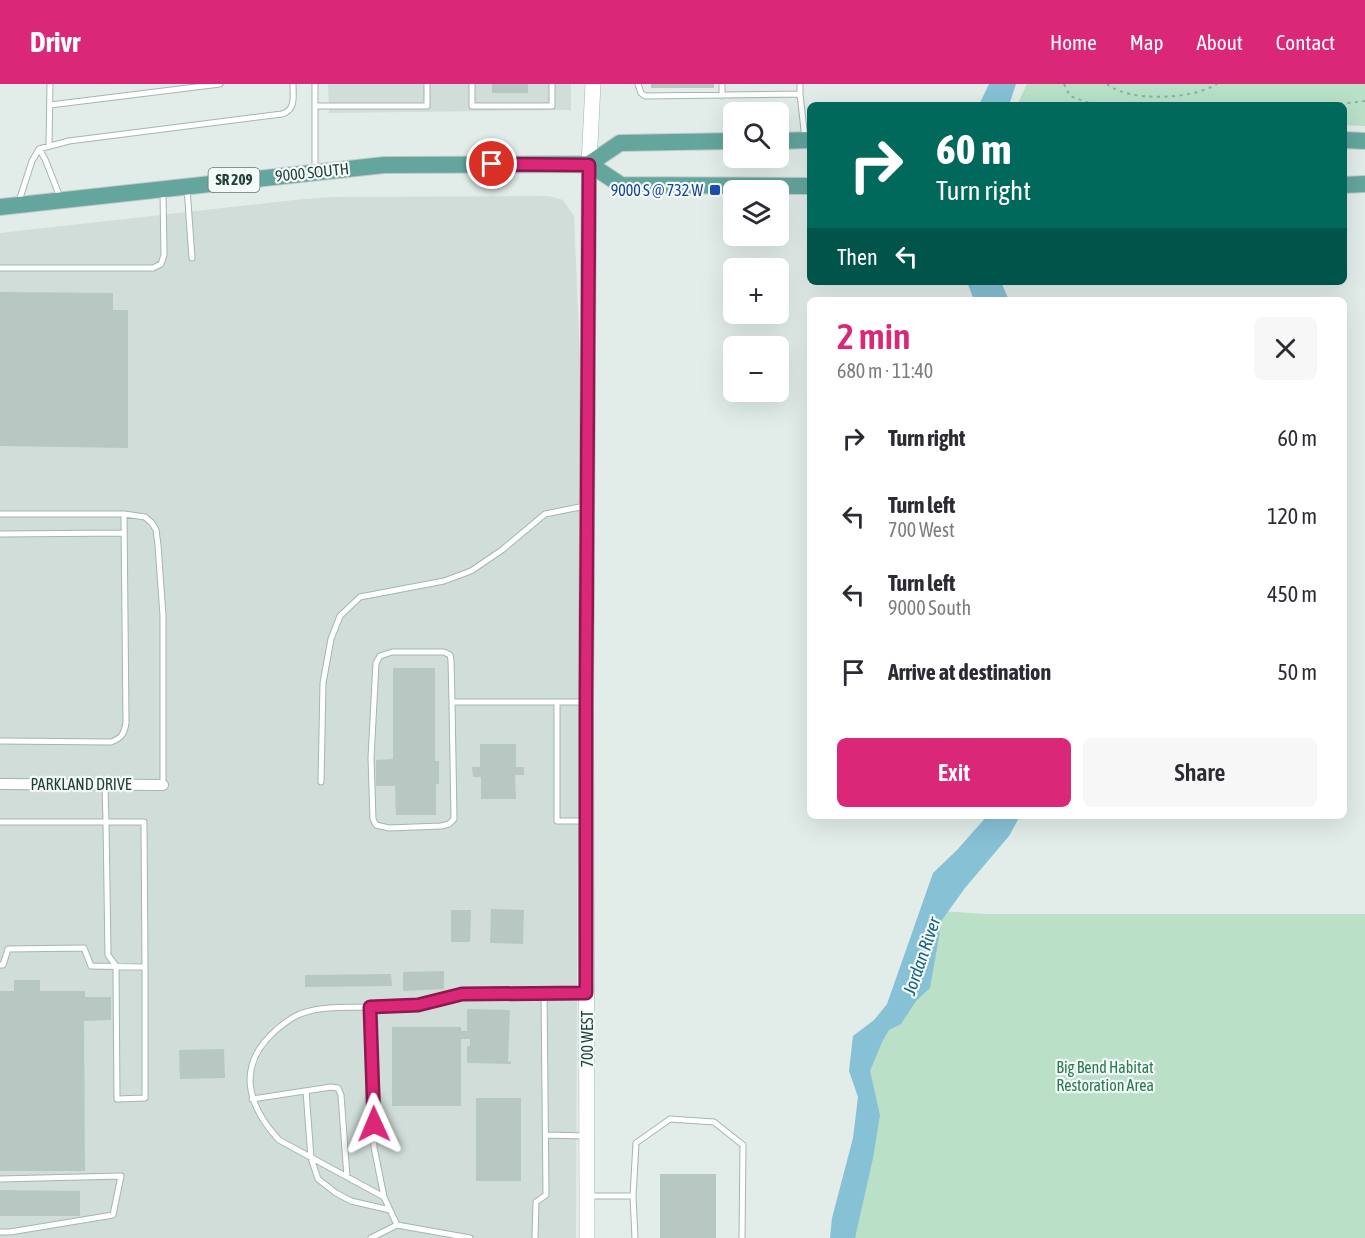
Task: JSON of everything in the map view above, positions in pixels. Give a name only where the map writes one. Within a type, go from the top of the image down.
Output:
[{"type":"main road","points":[[789,141],[807,140]]},
{"type":"main road","points":[[1347,140],[1365,141]]},
{"type":"main road","points":[[723,141],[620,143],[589,165],[621,185],[807,186]]},
{"type":"main road","name":"9000 SOUTH","points":[[0,207],[384,165],[589,165]]},
{"type":"main road","points":[[1347,185],[1365,184]]},
{"type":"street","name":"700 WEST","points":[[587,1238],[587,506],[589,165],[593,84]]},
{"type":"street","name":"PARKLAND DRIVE","points":[[0,784],[163,785]]},
{"type":"lane","points":[[49,146],[50,84]]},
{"type":"lane","points":[[50,105],[220,84]]},
{"type":"lane","points":[[18,205],[32,161],[39,149],[69,141],[282,114],[293,106],[293,84]]},
{"type":"lane","points":[[315,84],[315,172]]},
{"type":"lane","points":[[315,106],[427,106],[427,84]]},
{"type":"lane","points":[[472,84],[472,106],[552,106],[552,84]]},
{"type":"lane","points":[[638,84],[638,88],[645,96],[800,94]]},
{"type":"lane","points":[[722,84],[722,96]]},
{"type":"lane","points":[[800,84],[807,134]]},
{"type":"lane","points":[[664,88],[664,96]]},
{"type":"lane","points":[[676,88],[676,96]]},
{"type":"lane","points":[[690,88],[690,96]]},
{"type":"lane","points":[[702,88],[702,96]]},
{"type":"lane","points":[[39,149],[61,200]]},
{"type":"lane","points":[[187,186],[192,258]]},
{"type":"lane","points":[[0,268],[153,268],[160,264],[164,255],[163,188]]},
{"type":"lane","points":[[321,782],[323,683],[331,639],[340,616],[360,597],[444,581],[471,571],[545,514],[587,506]]},
{"type":"lane","points":[[0,514],[124,514],[145,517],[152,523],[157,538],[163,616],[163,785]]},
{"type":"lane","points":[[0,741],[111,742],[124,734],[126,723],[124,514]]},
{"type":"lane","points":[[0,534],[124,532]]},
{"type":"lane","points":[[392,652],[444,652],[450,656],[451,660],[452,702],[454,819],[449,824],[441,826],[389,828],[376,825],[373,819],[371,758],[376,663],[380,656],[392,652]]},
{"type":"lane","points":[[452,702],[586,702]]},
{"type":"lane","points":[[557,702],[557,821],[586,821]]},
{"type":"lane","points":[[0,822],[106,822],[144,822],[145,1098],[117,1099],[116,966],[108,955],[106,822],[105,784]]},
{"type":"lane","points":[[0,965],[3,965],[8,949],[84,948],[91,966],[145,967]]},
{"type":"lane","points":[[535,1238],[536,1202],[546,1195],[544,992]]},
{"type":"lane","points":[[384,1197],[279,1140],[268,1128],[252,1099],[249,1075],[253,1061],[269,1037],[282,1025],[304,1012],[320,1009],[418,1005],[462,994],[586,993]]},
{"type":"lane","points":[[370,1007],[374,1147],[384,1197],[397,1225]]},
{"type":"lane","points":[[252,1099],[338,1088],[341,1095],[347,1177]]},
{"type":"lane","points":[[306,1091],[311,1158],[318,1179],[351,1201],[390,1210]]},
{"type":"lane","points":[[635,1238],[633,1196],[636,1143],[670,1119],[714,1122],[743,1145],[742,1238]]},
{"type":"lane","points":[[546,1135],[587,1136]]},
{"type":"lane","points":[[0,1179],[121,1176],[113,1215],[0,1232]]},
{"type":"lane","points":[[587,1196],[633,1196]]},
{"type":"lane","points":[[370,1238],[397,1225],[470,1238]]},
{"type":"path","points":[[1064,84],[1070,96],[1087,102]]},
{"type":"path","points":[[1107,84],[1137,95],[1174,96],[1189,94],[1217,84]]},
{"type":"path","points":[[1347,103],[1365,101]]},
{"type":"shaded area","points":[[328,84],[571,84],[571,110],[329,113]]},
{"type":"shaded area","points":[[548,196],[563,200],[574,216],[580,358],[576,1238],[0,1238],[0,233],[332,197]]},
{"type":"green space","points":[[1027,84],[1365,84],[1365,126],[1347,125],[1347,102],[1018,102]]},
{"type":"green space","name":"Big Bend Habitat Restoration Area","points":[[939,911],[987,914],[1365,914],[1365,1238],[850,1238],[867,1051]]},
{"type":"water","points":[[989,84],[1016,84],[1010,102],[980,102]]},
{"type":"water","points":[[968,285],[1002,285],[1008,297],[973,297]]},
{"type":"water","name":"Jordan River","points":[[984,819],[1018,819],[1009,836],[965,888],[942,920],[930,988],[916,1001],[901,1024],[889,1030],[882,1042],[870,1071],[880,1115],[855,1238],[830,1238],[832,1218],[853,1138],[858,1097],[849,1071],[853,1036],[874,1020],[887,1004],[933,873]]},
{"type":"building","points":[[492,84],[528,84],[528,93],[492,93]]},
{"type":"building","points":[[651,84],[714,84],[714,88],[651,88]]},
{"type":"building","points":[[0,292],[113,293],[113,310],[128,310],[128,448],[0,446]]},
{"type":"building","points":[[393,668],[435,668],[435,761],[439,761],[436,815],[396,815],[395,786],[376,786],[376,760],[393,759]]},
{"type":"building","points":[[480,744],[516,744],[516,767],[524,767],[524,775],[515,775],[516,799],[481,799],[481,777],[473,777],[472,767],[480,767]]},
{"type":"building","points":[[491,909],[524,910],[523,944],[490,943]]},
{"type":"building","points":[[451,910],[471,910],[470,942],[451,942]]},
{"type":"building","points":[[444,971],[444,989],[403,991],[403,972]]},
{"type":"building","points":[[391,974],[392,986],[305,987],[305,975]]},
{"type":"building","points":[[14,980],[40,980],[40,991],[85,991],[85,997],[111,997],[111,1020],[84,1021],[85,1171],[0,1171],[0,991],[14,991]]},
{"type":"building","points":[[467,1009],[510,1010],[508,1061],[511,1064],[467,1063],[467,1046],[470,1046],[470,1039],[461,1039],[461,1106],[392,1106],[392,1027],[461,1027],[461,1031],[467,1031]]},
{"type":"building","points":[[224,1049],[225,1078],[180,1079],[179,1050]]},
{"type":"building","points":[[476,1098],[521,1098],[521,1181],[476,1181]]},
{"type":"building","points":[[660,1174],[716,1174],[716,1238],[660,1238]]},
{"type":"building","points":[[0,1190],[80,1191],[80,1216],[0,1216]]},
{"type":"place","name":"9000 S @ 732 W","points":[[715,190]]},
{"type":"route","points":[[374,1124],[370,1007],[418,1005],[462,994],[586,993],[589,165],[492,164]]}]
